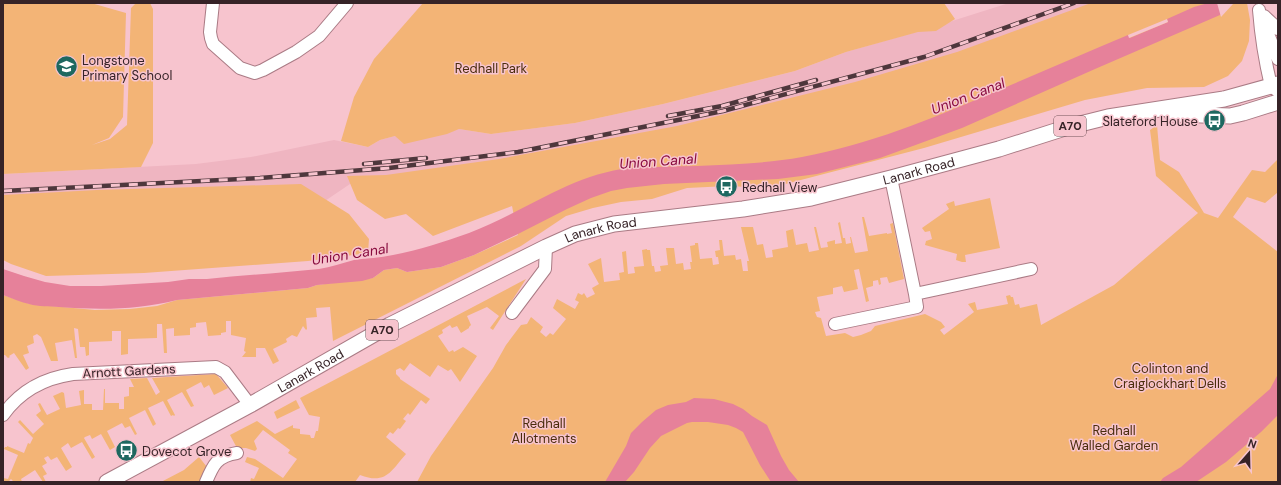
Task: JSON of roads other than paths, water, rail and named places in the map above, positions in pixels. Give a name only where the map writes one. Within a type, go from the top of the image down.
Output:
[{"type":"main road","name":"Lanark Road","points":[[108,482],[250,405],[390,325],[576,234],[614,224],[743,209],[811,198],[999,149],[1068,127],[1108,117],[1224,99],[1276,94]]},
{"type":"street","points":[[213,3],[210,32],[213,44],[240,68],[255,73],[296,52],[319,36],[340,6]]},
{"type":"street","points":[[1258,7],[1278,30]]},
{"type":"street","points":[[1258,7],[1278,59]]},
{"type":"street","points":[[1258,7],[1262,44],[1276,94]]},
{"type":"street","points":[[835,324],[854,325],[917,307],[891,178]]},
{"type":"street","points":[[512,313],[546,269],[546,248]]},
{"type":"street","points":[[915,294],[1031,269]]},
{"type":"street","name":"Arnott Gardens","points":[[3,415],[18,398],[29,390],[39,384],[58,377],[73,374],[216,367],[226,372],[250,405]]},
{"type":"street","points":[[206,482],[210,461],[237,453]]},
{"type":"railway","points":[[3,191],[260,178],[389,168],[518,152],[723,111],[924,57],[1074,3]]},
{"type":"railway","points":[[668,116],[722,106],[816,80]]},
{"type":"railway","points":[[364,164],[426,158]]},
{"type":"place","name":"Longstone Primary School","points":[[66,67]]},
{"type":"place","name":"Slateford House","points":[[1214,121]]},
{"type":"place","name":"Redhall View","points":[[727,187]]},
{"type":"place","name":"Dovecot Grove","points":[[126,451]]},
{"type":"park label","name":"Redhall Park","points":[[491,68]]},
{"type":"park label","name":"Colinton and Craiglockhart Dells","points":[[1170,376]]},
{"type":"park label","name":"Redhall Allotments","points":[[544,430]]},
{"type":"park label","name":"Redhall Walled Garden","points":[[1114,438]]},
{"type":"water label","name":"Union Canal","points":[[968,96]]},
{"type":"water label","name":"Union Canal","points":[[658,161]]},
{"type":"water label","name":"Union Canal","points":[[350,254]]}]
